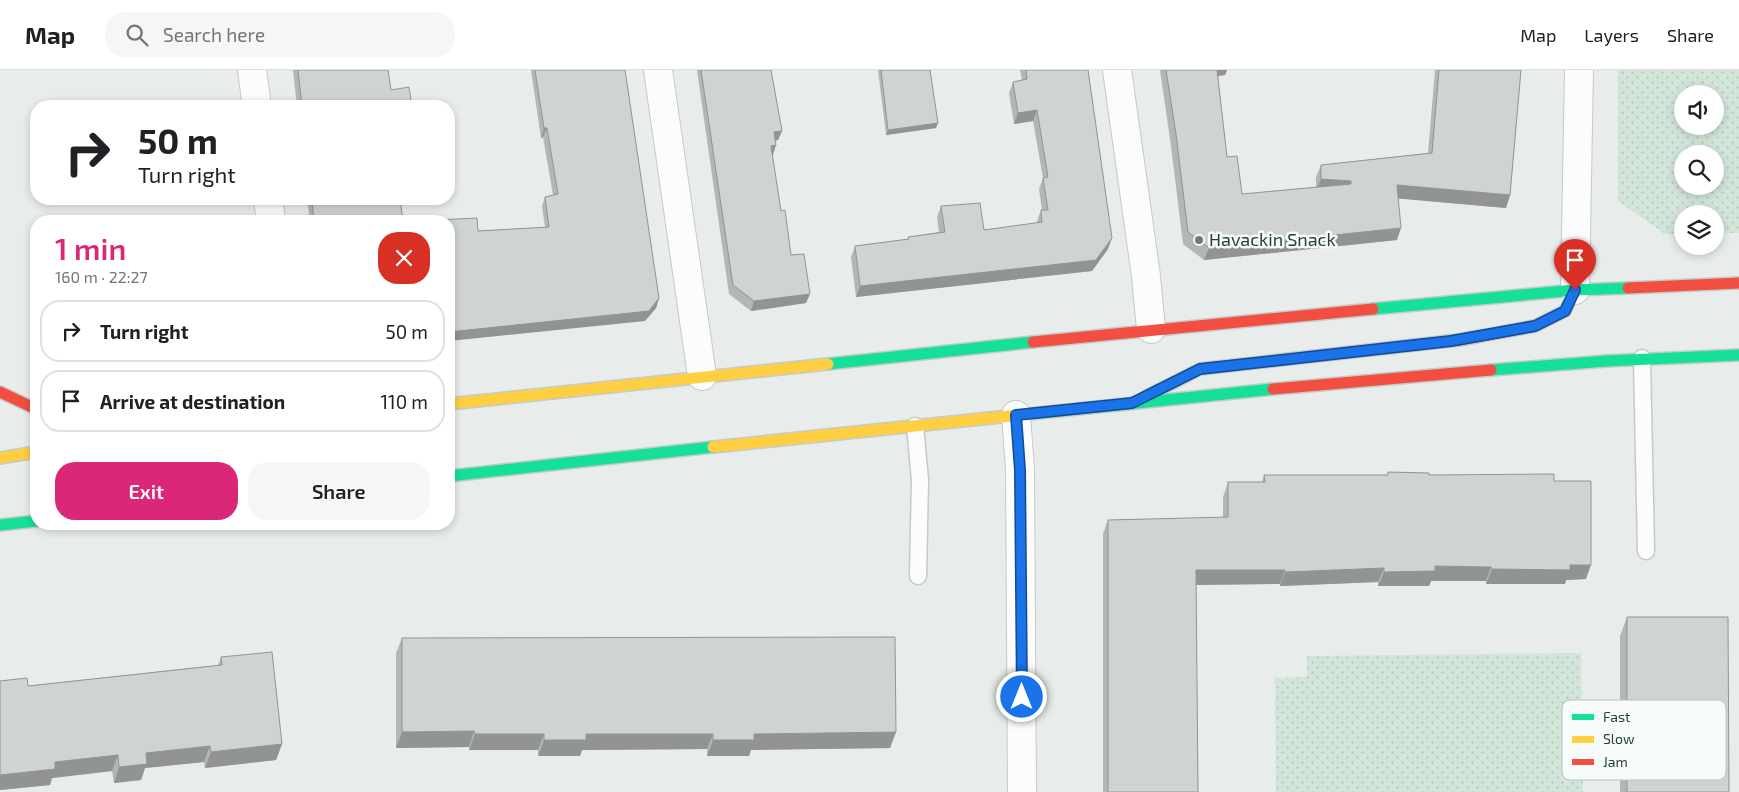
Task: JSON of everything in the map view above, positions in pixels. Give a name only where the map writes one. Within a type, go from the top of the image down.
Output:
[{"type":"main road","points":[[455,403],[1151,329],[1575,290],[1739,283]]},
{"type":"main road","points":[[1132,403],[1200,369],[1451,341],[1535,326],[1565,311],[1575,290]]},
{"type":"main road","points":[[455,475],[1016,415],[1394,377],[1642,358],[1739,355]]},
{"type":"main road","points":[[0,392],[30,407]]},
{"type":"main road","points":[[0,458],[30,453]]},
{"type":"main road","points":[[0,525],[30,522]]},
{"type":"street","points":[[252,70],[256,100]]},
{"type":"street","points":[[658,70],[702,376]]},
{"type":"street","points":[[1117,70],[1151,329]]},
{"type":"street","points":[[1575,290],[1579,70]]},
{"type":"street","points":[[1016,415],[1020,470],[1022,792]]},
{"type":"lane","points":[[1642,358],[1646,551]]},
{"type":"lane","points":[[915,426],[920,480],[918,576]]},
{"type":"green space","points":[[1618,70],[1739,70],[1739,233],[1724,233],[1724,205],[1674,205],[1674,234],[1665,234],[1618,201]]},
{"type":"green space","points":[[1581,653],[1582,700],[1562,700],[1562,780],[1583,780],[1583,792],[1276,792],[1275,678],[1307,677],[1307,656]]},
{"type":"building","points":[[298,70],[388,70],[391,90],[409,87],[411,100],[301,100]]},
{"type":"building","points":[[535,70],[625,70],[659,298],[649,311],[455,331],[455,219],[477,218],[478,231],[549,227],[545,197],[558,194],[547,128],[544,128]]},
{"type":"building","points":[[701,70],[771,70],[782,131],[774,132],[776,145],[771,146],[781,211],[785,210],[791,255],[804,254],[810,294],[754,301],[733,285]]},
{"type":"building","points":[[881,70],[930,70],[938,123],[888,130]]},
{"type":"building","points":[[1026,70],[1088,70],[1112,238],[1096,260],[860,286],[855,246],[945,232],[941,206],[980,203],[984,230],[1042,222],[1041,210],[1048,210],[1043,178],[1048,177],[1037,110],[1018,113],[1013,82],[1027,79]]},
{"type":"building","points":[[1166,70],[1217,70],[1227,157],[1237,156],[1242,194],[1351,184],[1351,181],[1321,179],[1321,165],[1432,153],[1439,70],[1521,70],[1510,195],[1397,185],[1401,228],[1209,248],[1188,232]]},
{"type":"building","points":[[313,205],[401,205],[402,215],[313,215]]},
{"type":"building","points":[[1388,472],[1429,473],[1429,475],[1554,474],[1554,481],[1591,481],[1591,565],[1570,565],[1570,570],[1435,566],[1435,571],[1384,572],[1384,568],[1285,572],[1285,570],[1196,570],[1198,792],[1108,792],[1108,520],[1228,517],[1228,482],[1265,482],[1264,475],[1388,475]]},
{"type":"building","points":[[1627,617],[1728,617],[1729,792],[1627,792],[1627,780],[1726,780],[1726,700],[1627,700]]},
{"type":"building","points":[[895,637],[896,732],[754,734],[754,740],[713,740],[713,734],[586,734],[586,740],[544,740],[544,734],[475,734],[474,731],[402,732],[402,638]]},
{"type":"building","points":[[272,652],[282,744],[211,752],[210,746],[146,753],[147,764],[119,767],[118,755],[55,762],[55,769],[0,775],[0,681],[27,678],[28,686],[222,665],[221,657]]},
{"type":"traffic: fast","points":[[1373,309],[1575,290],[1628,288]]},
{"type":"traffic: fast","points":[[1147,396],[1200,369],[1459,340]]},
{"type":"traffic: fast","points":[[828,364],[1033,342]]},
{"type":"traffic: fast","points":[[1491,370],[1606,361],[1739,355]]},
{"type":"traffic: fast","points":[[1029,414],[1273,389]]},
{"type":"traffic: fast","points":[[455,475],[713,447]]},
{"type":"traffic: fast","points":[[0,525],[30,522]]},
{"type":"traffic: slow","points":[[455,403],[828,364]]},
{"type":"traffic: slow","points":[[713,447],[1029,414]]},
{"type":"traffic: slow","points":[[0,458],[30,453]]},
{"type":"traffic: jam","points":[[1628,288],[1739,283]]},
{"type":"traffic: jam","points":[[1459,340],[1535,326],[1565,311],[1575,290]]},
{"type":"traffic: jam","points":[[1033,342],[1373,309]]},
{"type":"traffic: jam","points":[[1273,389],[1491,370]]},
{"type":"traffic: jam","points":[[0,392],[30,406]]},
{"type":"place","name":"Havackin Snack","points":[[1199,240]]},
{"type":"route","points":[[1022,697],[1020,470],[1016,415],[1132,403],[1200,369],[1451,341],[1535,326],[1565,311],[1575,290]]}]
